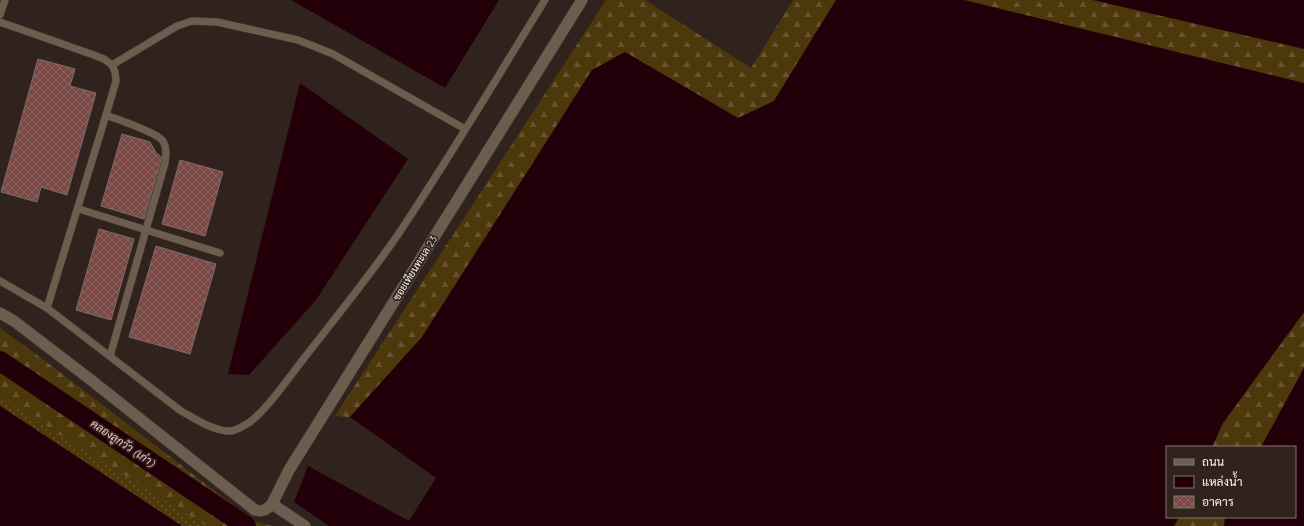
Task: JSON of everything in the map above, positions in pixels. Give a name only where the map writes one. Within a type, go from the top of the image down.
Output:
[{"type":"street","name":"ซอยเทียนทะเล 23","points":[[272,504],[294,464],[582,0]]},
{"type":"street","points":[[0,313],[14,321],[91,380],[255,510],[266,510],[272,504],[304,526]]},
{"type":"lane","points":[[0,15],[5,0]]},
{"type":"lane","points":[[0,281],[47,308],[181,411],[201,422],[219,429],[232,431],[245,426],[276,394],[396,237],[466,129],[545,0]]},
{"type":"lane","points":[[112,65],[177,26],[192,21],[217,22],[298,40],[333,54],[466,129]]},
{"type":"lane","points":[[0,22],[104,59],[112,65],[116,72],[116,81],[79,209],[47,308]]},
{"type":"lane","points":[[106,115],[155,134],[163,141],[166,151],[165,162],[110,356]]},
{"type":"lane","points":[[79,209],[220,253]]},
{"type":"green space","points":[[606,0],[645,0],[751,68],[793,0],[836,0],[774,101],[738,118],[625,52],[592,70],[422,337],[350,417],[335,416]]},
{"type":"green space","points":[[964,0],[1093,0],[1304,49],[1304,83]]},
{"type":"green space","points":[[1304,312],[1304,368],[1262,446],[1212,446],[1223,423]]},
{"type":"green space","points":[[0,328],[48,363],[255,522],[273,526],[206,526],[22,411],[0,395]]},
{"type":"green space","points":[[0,395],[22,411],[206,526],[182,526],[0,406]]},
{"type":"green space","points":[[1178,518],[1225,518],[1224,526],[1174,526]]},
{"type":"water","points":[[291,0],[499,0],[445,88]]},
{"type":"water","points":[[836,0],[964,0],[1304,83],[1304,312],[1223,423],[1212,446],[1166,446],[1166,518],[1178,518],[1174,526],[329,526],[294,502],[308,466],[409,521],[436,478],[350,417],[422,337],[592,70],[625,52],[738,118],[774,101]]},
{"type":"water","points":[[1093,0],[1304,0],[1304,49]]},
{"type":"water","points":[[300,83],[408,159],[316,300],[249,375],[228,374]]},
{"type":"water","points":[[1304,368],[1304,526],[1224,526],[1225,518],[1296,518],[1296,446],[1262,446]]},
{"type":"water","points":[[0,406],[182,526],[0,526]]},
{"type":"building","points":[[38,59],[75,69],[70,86],[96,93],[67,195],[41,187],[37,202],[1,192]]},
{"type":"building","points":[[122,134],[150,142],[157,154],[162,157],[144,219],[101,206]]},
{"type":"building","points":[[180,160],[223,172],[205,236],[162,224]]},
{"type":"building","points":[[99,229],[134,239],[111,320],[76,310]]},
{"type":"building","points":[[156,246],[216,264],[190,354],[129,337]]},
{"type":"waterway","name":"คลองลูกวัว (เก่า)","points":[[0,361],[246,526]]}]
